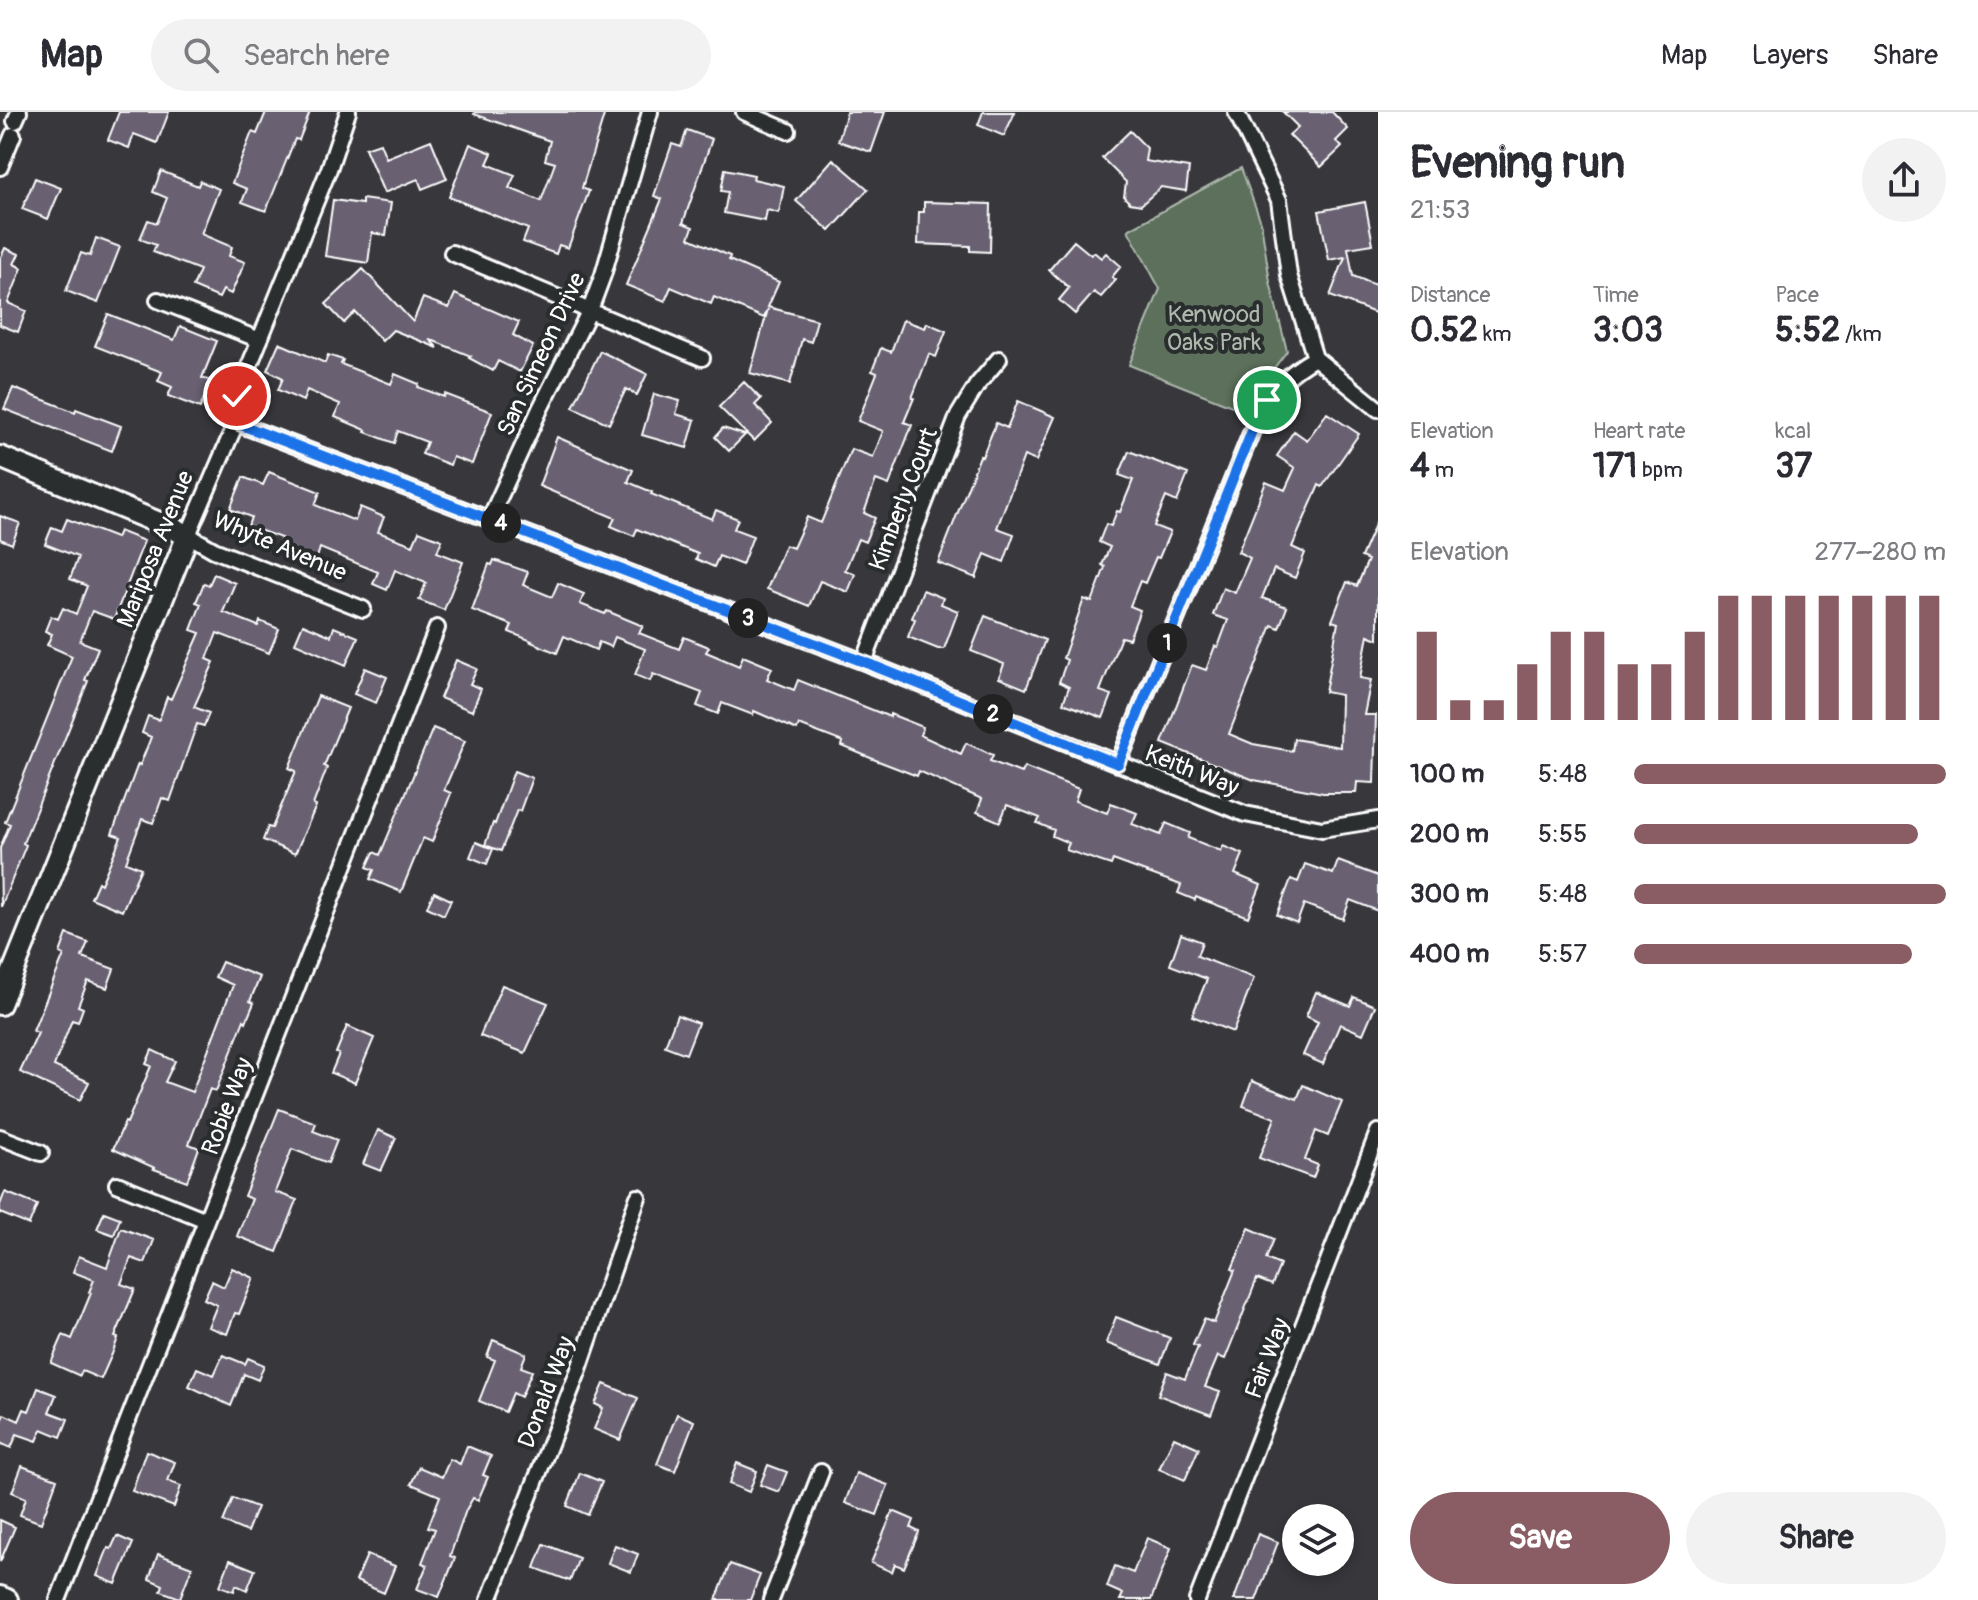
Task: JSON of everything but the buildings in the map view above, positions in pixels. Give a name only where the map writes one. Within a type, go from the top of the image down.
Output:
[{"type":"street","name":"Mariposa Avenue","points":[[0,1004],[236,423],[237,396],[329,169],[348,112]]},
{"type":"street","name":"San Simeon Drive","points":[[490,518],[590,310],[650,112]]},
{"type":"street","points":[[744,112],[788,131]]},
{"type":"street","points":[[1236,112],[1279,200],[1289,275],[1315,358],[1378,409]]},
{"type":"street","points":[[0,167],[16,123]]},
{"type":"street","points":[[452,253],[702,358]]},
{"type":"street","points":[[158,300],[260,340]]},
{"type":"street","points":[[1118,764],[1258,416],[1276,388],[1296,368],[1315,358]]},
{"type":"street","name":"Kimberly Court","points":[[864,662],[958,416],[977,385],[999,359]]},
{"type":"street","name":"Keith Way","points":[[236,423],[864,662],[1245,814],[1322,829],[1378,820]]},
{"type":"street","name":"Whyte Avenue","points":[[0,457],[188,535],[214,550],[363,609]]},
{"type":"street","name":"Robie Way","points":[[58,1600],[437,628]]},
{"type":"street","name":"Fair Way","points":[[1197,1600],[1378,1132]]},
{"type":"street","points":[[0,1137],[41,1153]]},
{"type":"street","points":[[117,1184],[206,1220]]},
{"type":"street","name":"Donald Way","points":[[489,1600],[578,1372],[638,1197]]},
{"type":"street","points":[[771,1600],[821,1472]]},
{"type":"street","points":[[0,1597],[7,1600]]},
{"type":"green space","name":"Kenwood Oaks Park","points":[[1241,168],[1261,222],[1270,282],[1287,351],[1242,410],[1129,365],[1160,289],[1128,230]]},
{"type":"route","points":[[237,396],[236,423],[864,662],[1118,764],[1267,400]]}]
